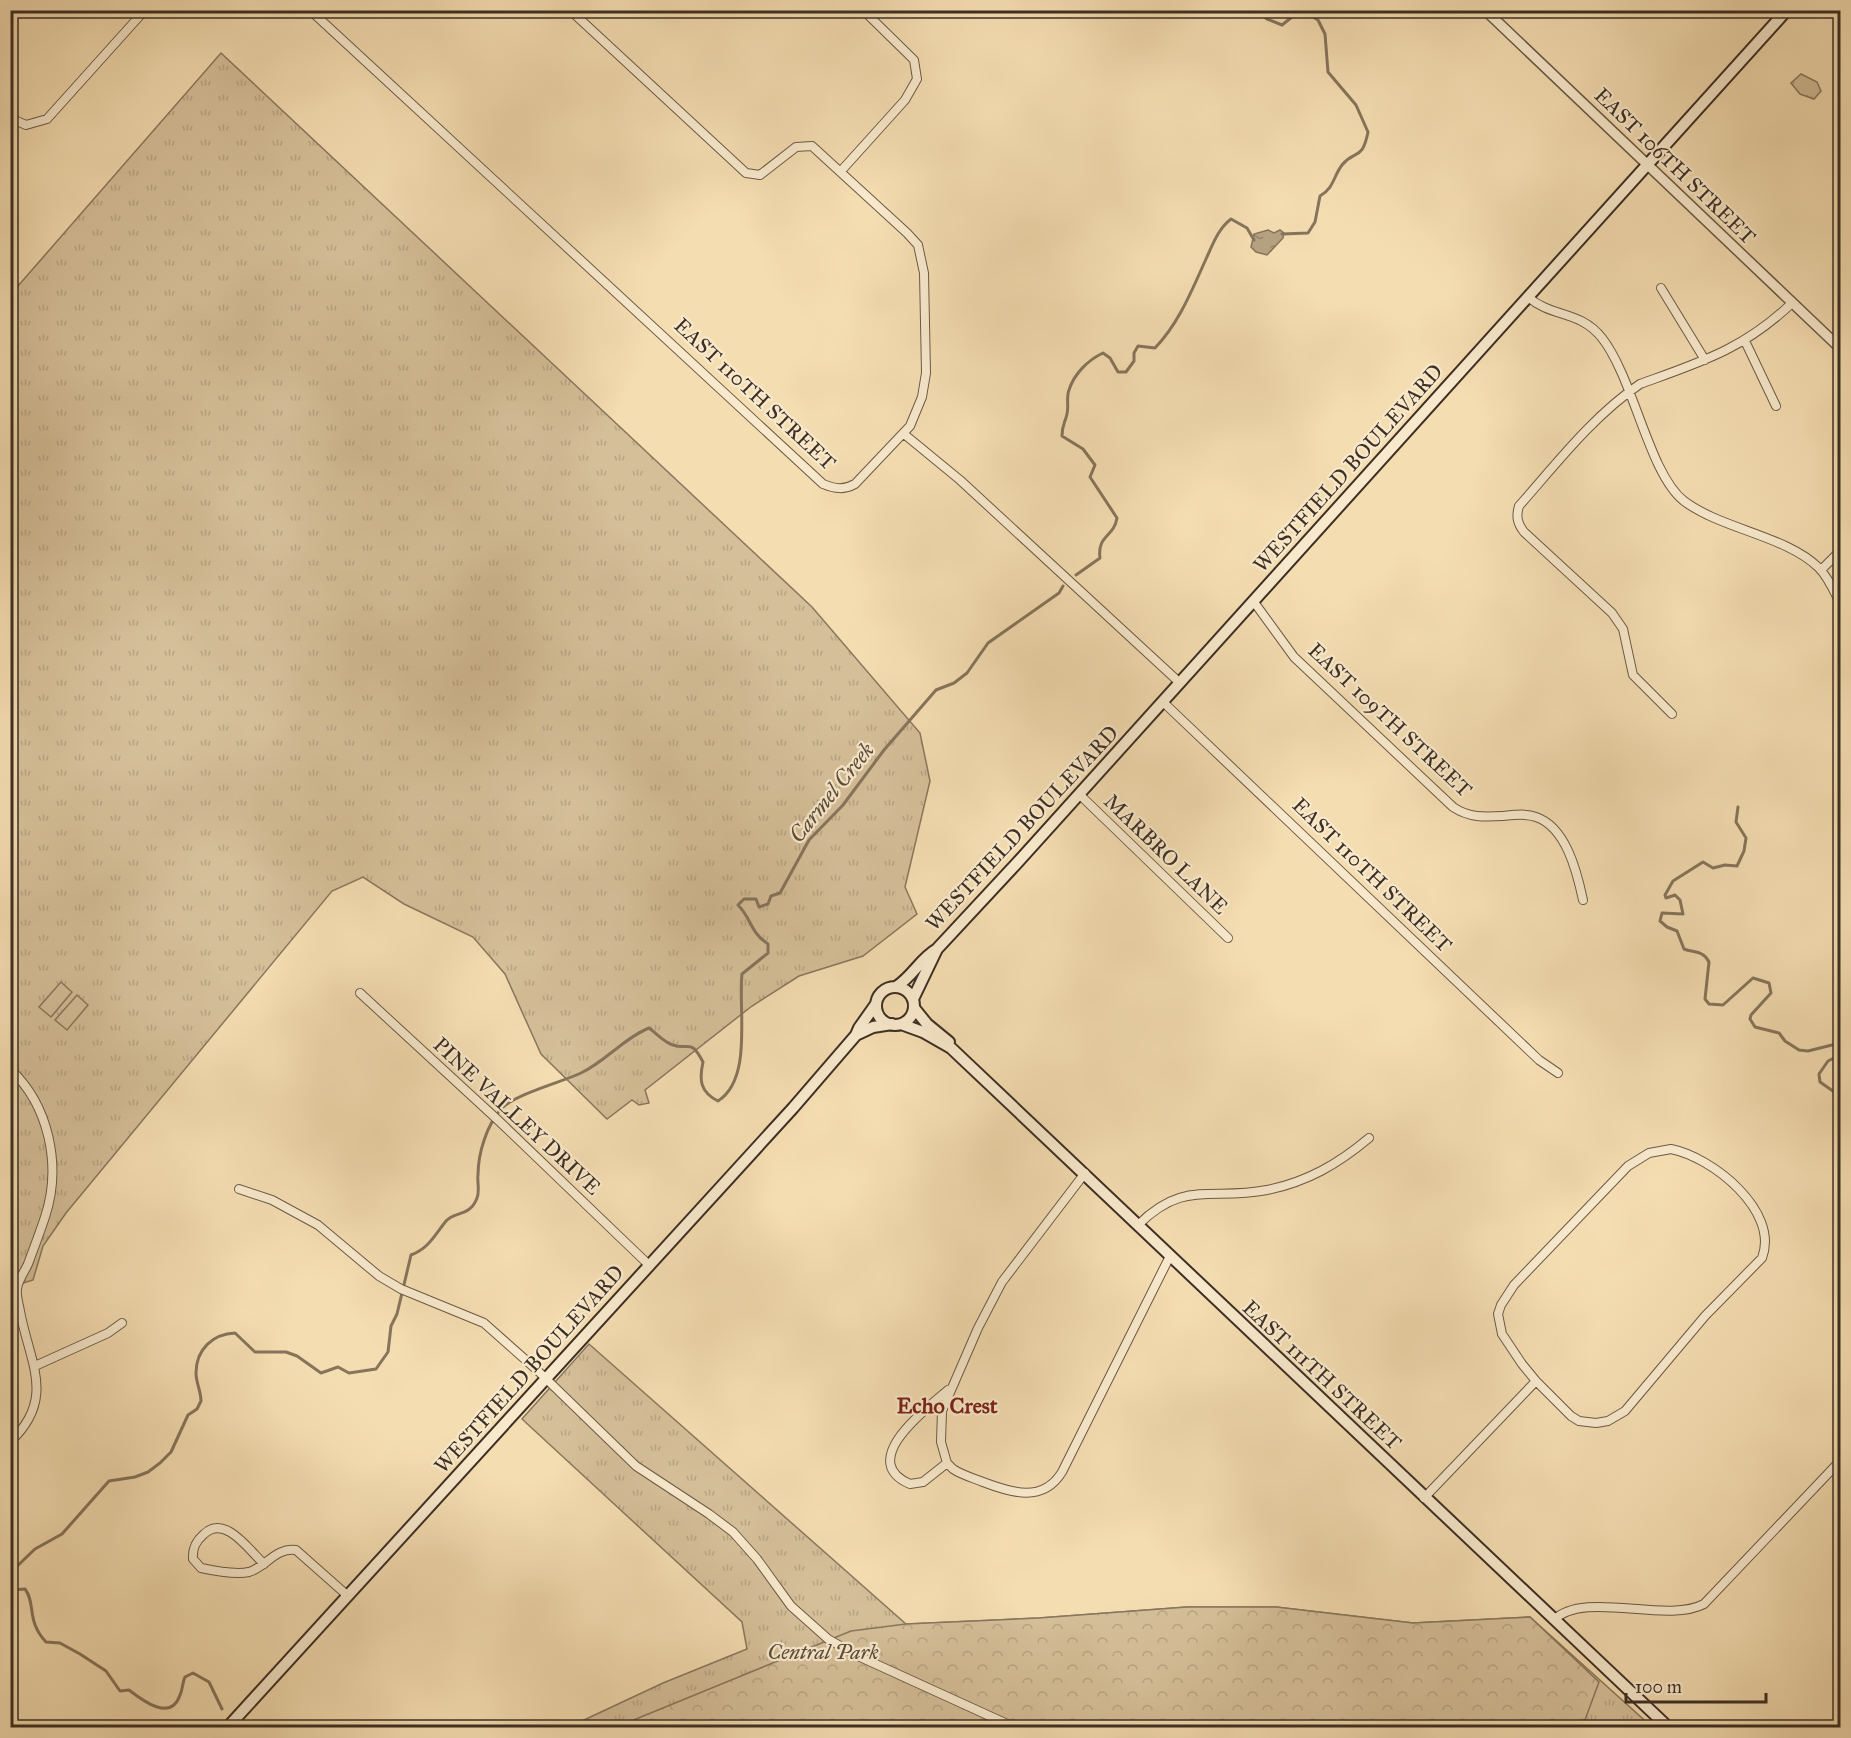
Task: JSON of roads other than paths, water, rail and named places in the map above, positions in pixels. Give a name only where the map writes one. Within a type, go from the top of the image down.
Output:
[{"type":"main road","name":"WESTFIELD BOULEVARD","points":[[914,1003],[937,950],[1080,795],[1787,10]]},
{"type":"main road","name":"WESTFIELD BOULEVARD","points":[[896,987],[912,975],[927,955],[937,950]]},
{"type":"main road","points":[[896,987],[908,992],[914,1003],[912,1016],[897,1024],[880,1017],[876,1004],[883,992],[896,987]]},
{"type":"main road","name":"EAST 111TH STREET","points":[[914,1003],[927,1024],[948,1039],[951,1048]]},
{"type":"main road","name":"WESTFIELD BOULEVARD","points":[[227,1728],[650,1266],[856,1035],[876,1004]]},
{"type":"main road","name":"WESTFIELD BOULEVARD","points":[[856,1035],[873,1027],[897,1024]]},
{"type":"main road","name":"EAST 111TH STREET","points":[[897,1024],[923,1032],[951,1048],[1669,1728]]},
{"type":"street","points":[[10,118],[26,125],[47,119],[145,10]]},
{"type":"street","name":"EAST 110TH STREET","points":[[310,10],[823,484],[834,489],[848,488],[855,484],[904,434]]},
{"type":"street","points":[[570,10],[746,173],[754,176],[768,171],[796,147],[812,146],[918,245],[923,261],[926,373],[916,414],[904,434],[968,487],[1180,683]]},
{"type":"street","points":[[841,171],[909,95],[917,79],[914,60],[863,10]]},
{"type":"street","name":"EAST 106TH STREET","points":[[1485,10],[1840,348]]},
{"type":"street","points":[[1661,288],[1705,360]]},
{"type":"street","points":[[1528,297],[1539,307],[1567,314],[1589,324],[1618,361],[1661,469],[1682,499],[1708,514],[1804,556],[1821,570],[1840,603]]},
{"type":"street","points":[[1672,714],[1633,675],[1623,629],[1612,613],[1524,532],[1517,519],[1520,506],[1573,444],[1630,391],[1640,384],[1705,360],[1745,341],[1792,303]]},
{"type":"street","points":[[1745,341],[1776,406]]},
{"type":"street","points":[[1821,570],[1840,551]]},
{"type":"street","name":"EAST 109TH STREET","points":[[1254,602],[1294,657],[1453,807],[1467,815],[1478,817],[1527,814],[1545,821],[1555,831],[1568,851],[1578,877],[1583,900]]},
{"type":"street","name":"EAST 110TH STREET","points":[[1163,702],[1539,1060],[1558,1073]]},
{"type":"street","name":"MARBRO LANE","points":[[1080,795],[1228,938]]},
{"type":"street","name":"PINE VALLEY DRIVE","points":[[360,993],[500,1122],[650,1266]]},
{"type":"street","points":[[10,1069],[27,1085],[36,1099],[49,1140],[51,1160],[51,1185],[46,1214],[14,1291],[35,1366],[38,1395],[33,1412],[10,1442]]},
{"type":"street","points":[[1138,1225],[1159,1206],[1174,1198],[1193,1194],[1250,1192],[1306,1179],[1334,1165],[1369,1138]]},
{"type":"street","points":[[1671,1149],[1681,1151],[1708,1164],[1753,1205],[1766,1228],[1766,1246],[1762,1258],[1705,1316],[1625,1411],[1608,1421],[1579,1420],[1563,1409],[1536,1382],[1502,1334],[1498,1314],[1501,1305],[1539,1258],[1628,1166],[1649,1153],[1671,1149]]},
{"type":"street","points":[[1085,1173],[993,1297],[951,1388],[940,1422],[941,1442],[948,1463],[959,1473],[1005,1491],[1034,1494],[1053,1484],[1062,1472],[1170,1256]]},
{"type":"street","points":[[239,1189],[272,1200],[318,1225],[380,1276],[404,1290],[484,1323],[636,1466],[733,1532],[757,1559],[791,1606],[828,1639],[858,1656],[1016,1728]]},
{"type":"street","points":[[35,1366],[108,1333],[122,1323]]},
{"type":"street","points":[[1424,1498],[1536,1382]]},
{"type":"street","points":[[948,1463],[922,1482],[910,1484],[894,1470],[891,1458],[893,1446],[902,1433],[951,1388]]},
{"type":"street","points":[[1554,1620],[1572,1609],[1683,1610],[1704,1604],[1840,1461]]},
{"type":"street","points":[[264,1564],[229,1531],[220,1527],[211,1528],[194,1546],[193,1559],[201,1568],[243,1572],[264,1564],[280,1552],[296,1550],[348,1596]]},
{"type":"water","points":[[1268,230],[1274,233],[1280,230],[1284,233],[1283,238],[1267,255],[1256,252],[1251,247],[1254,234]]},
{"type":"waterway","name":"Carmel Creek","points":[[1256,10],[1267,19],[1282,25],[1292,17],[1308,14],[1318,20],[1325,34],[1328,72],[1356,105],[1368,132],[1361,151],[1342,165],[1331,186],[1320,196],[1315,222],[1308,233],[1282,234]]},
{"type":"waterway","name":"Carmel Creek","points":[[1076,575],[1100,558],[1103,540],[1113,529],[1117,518],[1090,477],[1095,465],[1083,449],[1062,436],[1068,411],[1068,393],[1074,378],[1092,359],[1103,353],[1110,358],[1118,372],[1126,372],[1134,361],[1134,353],[1138,346],[1155,348],[1178,317],[1216,237],[1231,219],[1247,228],[1254,240]]},
{"type":"waterway","name":"Carmel Creek","points":[[10,1573],[35,1549],[62,1534],[109,1481],[135,1477],[148,1472],[171,1452],[188,1415],[197,1409],[201,1401],[196,1377],[199,1357],[207,1344],[220,1336],[235,1333],[255,1352],[286,1352],[297,1356],[321,1373],[338,1367],[349,1373],[376,1369],[388,1352],[391,1326],[397,1314],[411,1255],[427,1245],[446,1221],[466,1211],[474,1204],[478,1195],[478,1166],[484,1139],[492,1122],[502,1108],[509,1103],[528,1093],[581,1073],[649,1028],[670,1044],[692,1047],[699,1054],[703,1062],[702,1085],[708,1094],[718,1101],[729,1091],[736,1077],[740,1060],[742,974],[768,953],[768,944],[757,934],[738,905],[744,899],[756,899],[759,907],[768,904],[771,896],[780,893],[809,840],[843,805],[884,750],[936,690],[954,683],[967,673],[988,643],[1059,593],[1063,586]]},
{"type":"waterway","points":[[1738,807],[1736,822],[1746,838],[1744,851],[1737,866],[1725,865],[1713,868],[1703,862],[1673,881],[1665,895],[1666,898],[1675,895],[1680,900],[1683,914],[1662,913],[1660,921],[1677,931],[1684,949],[1707,958],[1709,962],[1705,999],[1709,1004],[1723,1005],[1753,978],[1769,983],[1771,993],[1751,1015],[1750,1019],[1755,1027],[1779,1033],[1785,1041],[1799,1050],[1808,1051],[1840,1043]]},
{"type":"waterway","points":[[1840,1059],[1836,1057],[1828,1061],[1819,1074],[1820,1082],[1840,1096]]},
{"type":"waterway","name":"Carmel Creek","points":[[10,1590],[25,1589],[30,1600],[33,1620],[46,1642],[60,1643],[106,1671],[120,1691],[129,1690],[156,1707],[170,1707],[176,1703],[185,1677],[193,1673],[209,1682],[222,1709]]},
{"type":"district","name":"Echo Crest","points":[[947,1405]]},
{"type":"park label","name":"Central Park","points":[[823,1652]]}]
